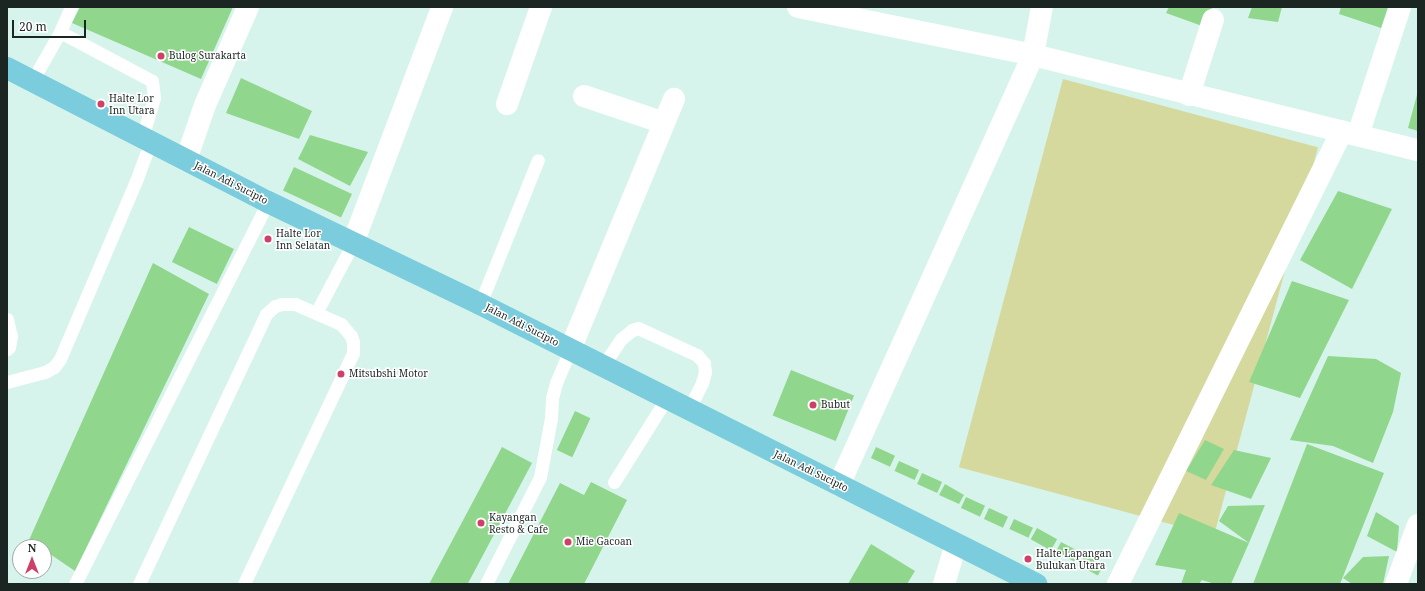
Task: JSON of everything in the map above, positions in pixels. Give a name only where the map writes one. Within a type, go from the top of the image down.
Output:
[{"type":"highway","name":"Jalan Adi Sucipto","points":[[7,68],[268,202],[480,304],[602,367],[1036,584]]},
{"type":"street","points":[[186,160],[206,105],[248,7]]},
{"type":"street","points":[[353,243],[442,7]]},
{"type":"street","points":[[507,104],[541,7]]},
{"type":"street","points":[[839,485],[1033,55],[1042,7]]},
{"type":"street","points":[[1118,584],[1350,133],[1400,7]]},
{"type":"street","points":[[807,8],[1033,55],[1189,95],[1418,150]]},
{"type":"street","points":[[1189,95],[1213,20]]},
{"type":"street","points":[[584,96],[664,123]]},
{"type":"street","points":[[570,350],[674,99]]},
{"type":"street","points":[[1396,584],[1418,524]]},
{"type":"street","points":[[944,584],[956,544]]},
{"type":"lane","points":[[32,81],[60,32],[71,7]]},
{"type":"lane","points":[[7,382],[45,372],[54,367],[60,359],[136,181],[154,98],[152,81],[60,32]]},
{"type":"lane","points":[[480,304],[538,160]]},
{"type":"lane","points":[[75,584],[268,202]]},
{"type":"lane","points":[[316,313],[353,243]]},
{"type":"lane","points":[[139,584],[269,310],[282,304],[289,303],[336,321],[347,330],[353,342],[353,353],[244,584]]},
{"type":"lane","points":[[7,319],[11,336],[9,347],[7,349]]},
{"type":"lane","points":[[602,367],[621,339],[632,330],[638,328],[697,355],[704,364],[705,372],[702,383],[688,410]]},
{"type":"lane","points":[[486,584],[540,477],[552,398],[556,383],[570,350]]},
{"type":"lane","points":[[614,482],[666,399]]},
{"type":"green space","points":[[1063,79],[1318,147],[1214,536],[959,467]]},
{"type":"building","points":[[80,7],[233,7],[201,79],[72,23]]},
{"type":"building","points":[[1169,7],[1212,7],[1205,27],[1166,13]]},
{"type":"building","points":[[1252,7],[1282,7],[1278,22],[1248,18]]},
{"type":"building","points":[[1341,7],[1388,7],[1381,28],[1339,14]]},
{"type":"building","points":[[241,78],[312,111],[299,139],[226,113]]},
{"type":"building","points":[[1418,91],[1418,131],[1408,128]]},
{"type":"building","points":[[310,135],[368,152],[350,186],[298,159]]},
{"type":"building","points":[[294,167],[352,194],[341,218],[283,191]]},
{"type":"building","points":[[1338,191],[1392,209],[1352,289],[1300,260]]},
{"type":"building","points":[[189,227],[234,249],[217,284],[172,262]]},
{"type":"building","points":[[153,263],[209,294],[75,571],[52,555],[52,539],[29,539]]},
{"type":"building","points":[[1292,281],[1349,300],[1300,398],[1249,382]]},
{"type":"building","points":[[1328,356],[1376,359],[1401,373],[1393,412],[1373,463],[1333,446],[1290,440]]},
{"type":"building","name":"Bubut","points":[[791,370],[854,395],[836,441],[773,415]]},
{"type":"building","points":[[575,411],[590,418],[572,457],[557,450]]},
{"type":"building","points":[[1205,440],[1224,449],[1206,480],[1186,471]]},
{"type":"building","points":[[1307,444],[1384,473],[1340,584],[1253,584]]},
{"type":"building","name":"Kayangan Resto & Cafe","points":[[502,447],[532,463],[468,584],[429,584]]},
{"type":"building","points":[[876,447],[895,456],[890,467],[871,458]]},
{"type":"building","points":[[1234,450],[1271,458],[1251,499],[1211,485]]},
{"type":"building","points":[[899,461],[919,470],[915,480],[895,471]]},
{"type":"building","points":[[922,473],[942,482],[937,493],[917,484]]},
{"type":"building","name":"Mie Gacoan","points":[[591,482],[627,500],[584,584],[508,584],[560,483],[584,495]]},
{"type":"building","points":[[945,484],[964,495],[959,504],[939,495]]},
{"type":"building","points":[[966,497],[985,506],[980,517],[961,508]]},
{"type":"building","points":[[1265,505],[1249,543],[1219,521],[1228,506]]},
{"type":"building","points":[[989,508],[1008,517],[1003,528],[984,519]]},
{"type":"building","points":[[1376,512],[1399,526],[1397,552],[1367,536]]},
{"type":"building","points":[[1179,513],[1249,543],[1231,584],[1215,584],[1202,580],[1199,584],[1181,584],[1186,570],[1155,565]]},
{"type":"building","points":[[1014,519],[1033,528],[1028,538],[1009,529]]},
{"type":"building","points":[[1037,528],[1057,539],[1051,551],[1031,539]]},
{"type":"building","points":[[1061,542],[1080,552],[1074,562],[1056,552]]},
{"type":"building","points":[[871,544],[915,571],[907,584],[848,584]]},
{"type":"building","points":[[1085,555],[1104,565],[1098,575],[1079,566]]},
{"type":"building","points":[[1389,556],[1383,584],[1352,584],[1343,578],[1363,557]]},
{"type":"place","name":"Bulog Surakarta","points":[[161,56]]},
{"type":"place","name":"Halte Lor Inn Utara","points":[[101,104]]},
{"type":"place","name":"Halte Lor Inn Selatan","points":[[268,239]]},
{"type":"place","name":"Mitsubshi Motor","points":[[341,374]]},
{"type":"place","name":"Bubut","points":[[813,405]]},
{"type":"place","name":"Kayangan Resto & Cafe","points":[[481,523]]},
{"type":"place","name":"Mie Gacoan","points":[[568,542]]},
{"type":"place","name":"Halte Lapangan Bulukan Utara","points":[[1028,559]]}]
